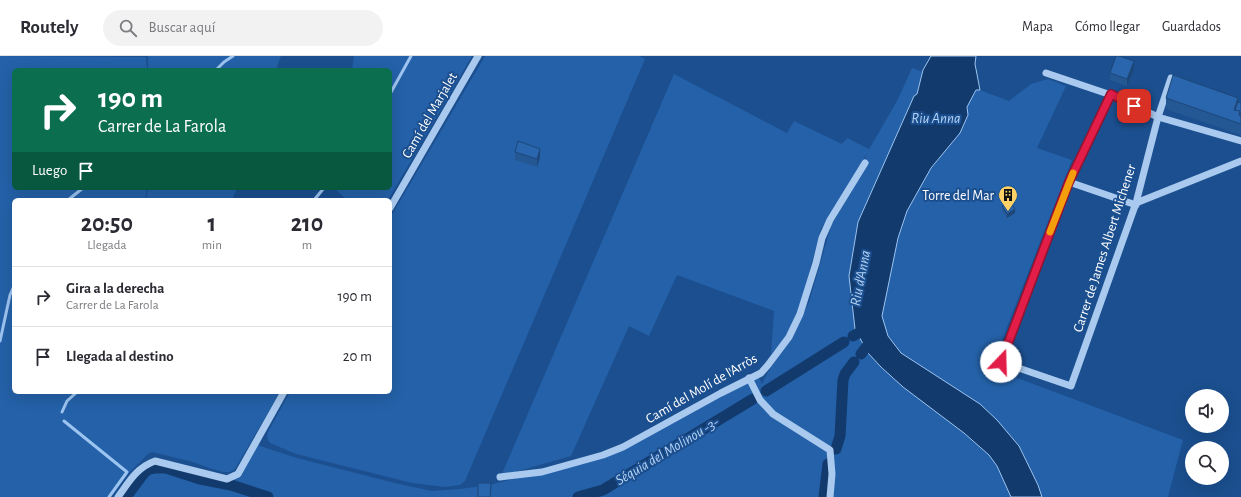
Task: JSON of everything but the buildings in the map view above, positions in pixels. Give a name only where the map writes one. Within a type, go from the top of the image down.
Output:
[{"type":"street","name":"Camí del Marjalet","points":[[392,205],[478,56]]},
{"type":"street","points":[[1046,73],[1111,94],[1158,117],[1241,141]]},
{"type":"street","name":"Carrer de James Albert Michener","points":[[1069,182],[1001,362],[1071,386],[1136,204],[1158,117],[1171,78],[1185,83]]},
{"type":"street","points":[[1111,94],[1069,182],[1136,204],[1241,161]]},
{"type":"street","name":"Camí del Molí de l'Arròs","points":[[500,476],[542,472],[603,455],[623,447],[761,373],[789,336],[800,314],[822,238],[830,220],[865,163]]},
{"type":"street","points":[[750,378],[760,400],[773,414],[830,450],[832,474],[830,497]]},
{"type":"street","points":[[118,497],[138,470],[145,464],[155,460],[227,479],[238,474],[283,394]]},
{"type":"shaded area","points":[[0,56],[146,57],[147,68],[12,68],[12,190],[147,190],[145,198],[12,198],[12,394],[279,394],[235,469],[230,472],[223,472],[193,462],[152,452],[148,454],[129,473],[111,497],[0,497]]},
{"type":"shaded area","points":[[148,56],[281,56],[277,68],[148,68]]},
{"type":"shaded area","points":[[354,56],[472,56],[389,198],[345,198],[336,190],[392,190],[392,68],[352,68]]},
{"type":"shaded area","points":[[485,56],[639,56],[645,59],[465,481],[460,485],[445,487],[412,483],[296,454],[270,443],[267,438],[268,432],[289,394],[392,394],[392,215]]},
{"type":"shaded area","points":[[912,68],[1009,101],[1031,84],[1048,79],[1066,86],[1037,148],[1072,160],[991,368],[1183,440],[1168,497],[119,497],[135,476],[155,461],[228,481],[257,445],[297,458],[432,491],[489,485],[603,456],[758,376],[762,384],[768,372],[792,336],[809,302],[831,226],[853,188],[867,153],[821,229],[798,314],[783,341],[771,354],[774,311],[677,275],[649,336],[629,326],[571,456],[501,476],[674,74],[787,133],[794,121],[842,144],[847,138],[869,149],[868,151],[897,101]]},
{"type":"shaded area","points":[[148,190],[236,190],[233,198],[146,198]]},
{"type":"water","name":"Riu Anna","points":[[931,56],[976,56],[975,64],[980,90],[976,90],[967,107],[968,115],[960,133],[931,168],[907,211],[898,238],[882,316],[888,336],[901,353],[980,404],[997,420],[1019,446],[1038,485],[1042,497],[1011,497],[997,466],[989,455],[964,433],[903,387],[881,367],[868,353],[855,329],[849,276],[858,222],[914,96],[917,94],[923,70]]},
{"type":"waterway","points":[[218,68],[233,56]]},
{"type":"waterway","points":[[392,90],[411,56]]},
{"type":"waterway","points":[[70,198],[80,190]]},
{"type":"waterway","points":[[316,198],[322,190]]},
{"type":"waterway","points":[[0,341],[12,290]]},
{"type":"waterway","name":"Séquia del Molinou -3-","points":[[853,336],[870,327]]},
{"type":"waterway","points":[[861,354],[874,337]]},
{"type":"waterway","name":"Séquia del Molinou -3-","points":[[766,391],[844,342]]},
{"type":"waterway","points":[[836,449],[840,436],[843,380],[845,374],[854,362]]},
{"type":"waterway","points":[[62,412],[67,401],[75,394]]},
{"type":"waterway","name":"Séquia del Molinou -3-","points":[[578,497],[603,490],[753,399]]},
{"type":"waterway","points":[[64,421],[127,472],[109,497]]},
{"type":"waterway","points":[[824,497],[828,464]]},
{"type":"waterway","name":"Séquia del Molinou -3-","points":[[126,497],[144,473],[149,469],[155,468],[166,468],[200,479],[231,485],[268,497]]},
{"type":"slow traffic","points":[[1050,232],[1073,173]]},
{"type":"place","name":"Torre del Mar","points":[[1008,212]]},
{"type":"route","points":[[1001,362],[1069,182],[1111,94],[1134,106]]},
{"type":"water label","name":"Riu d'Anna","points":[[860,278]]}]
